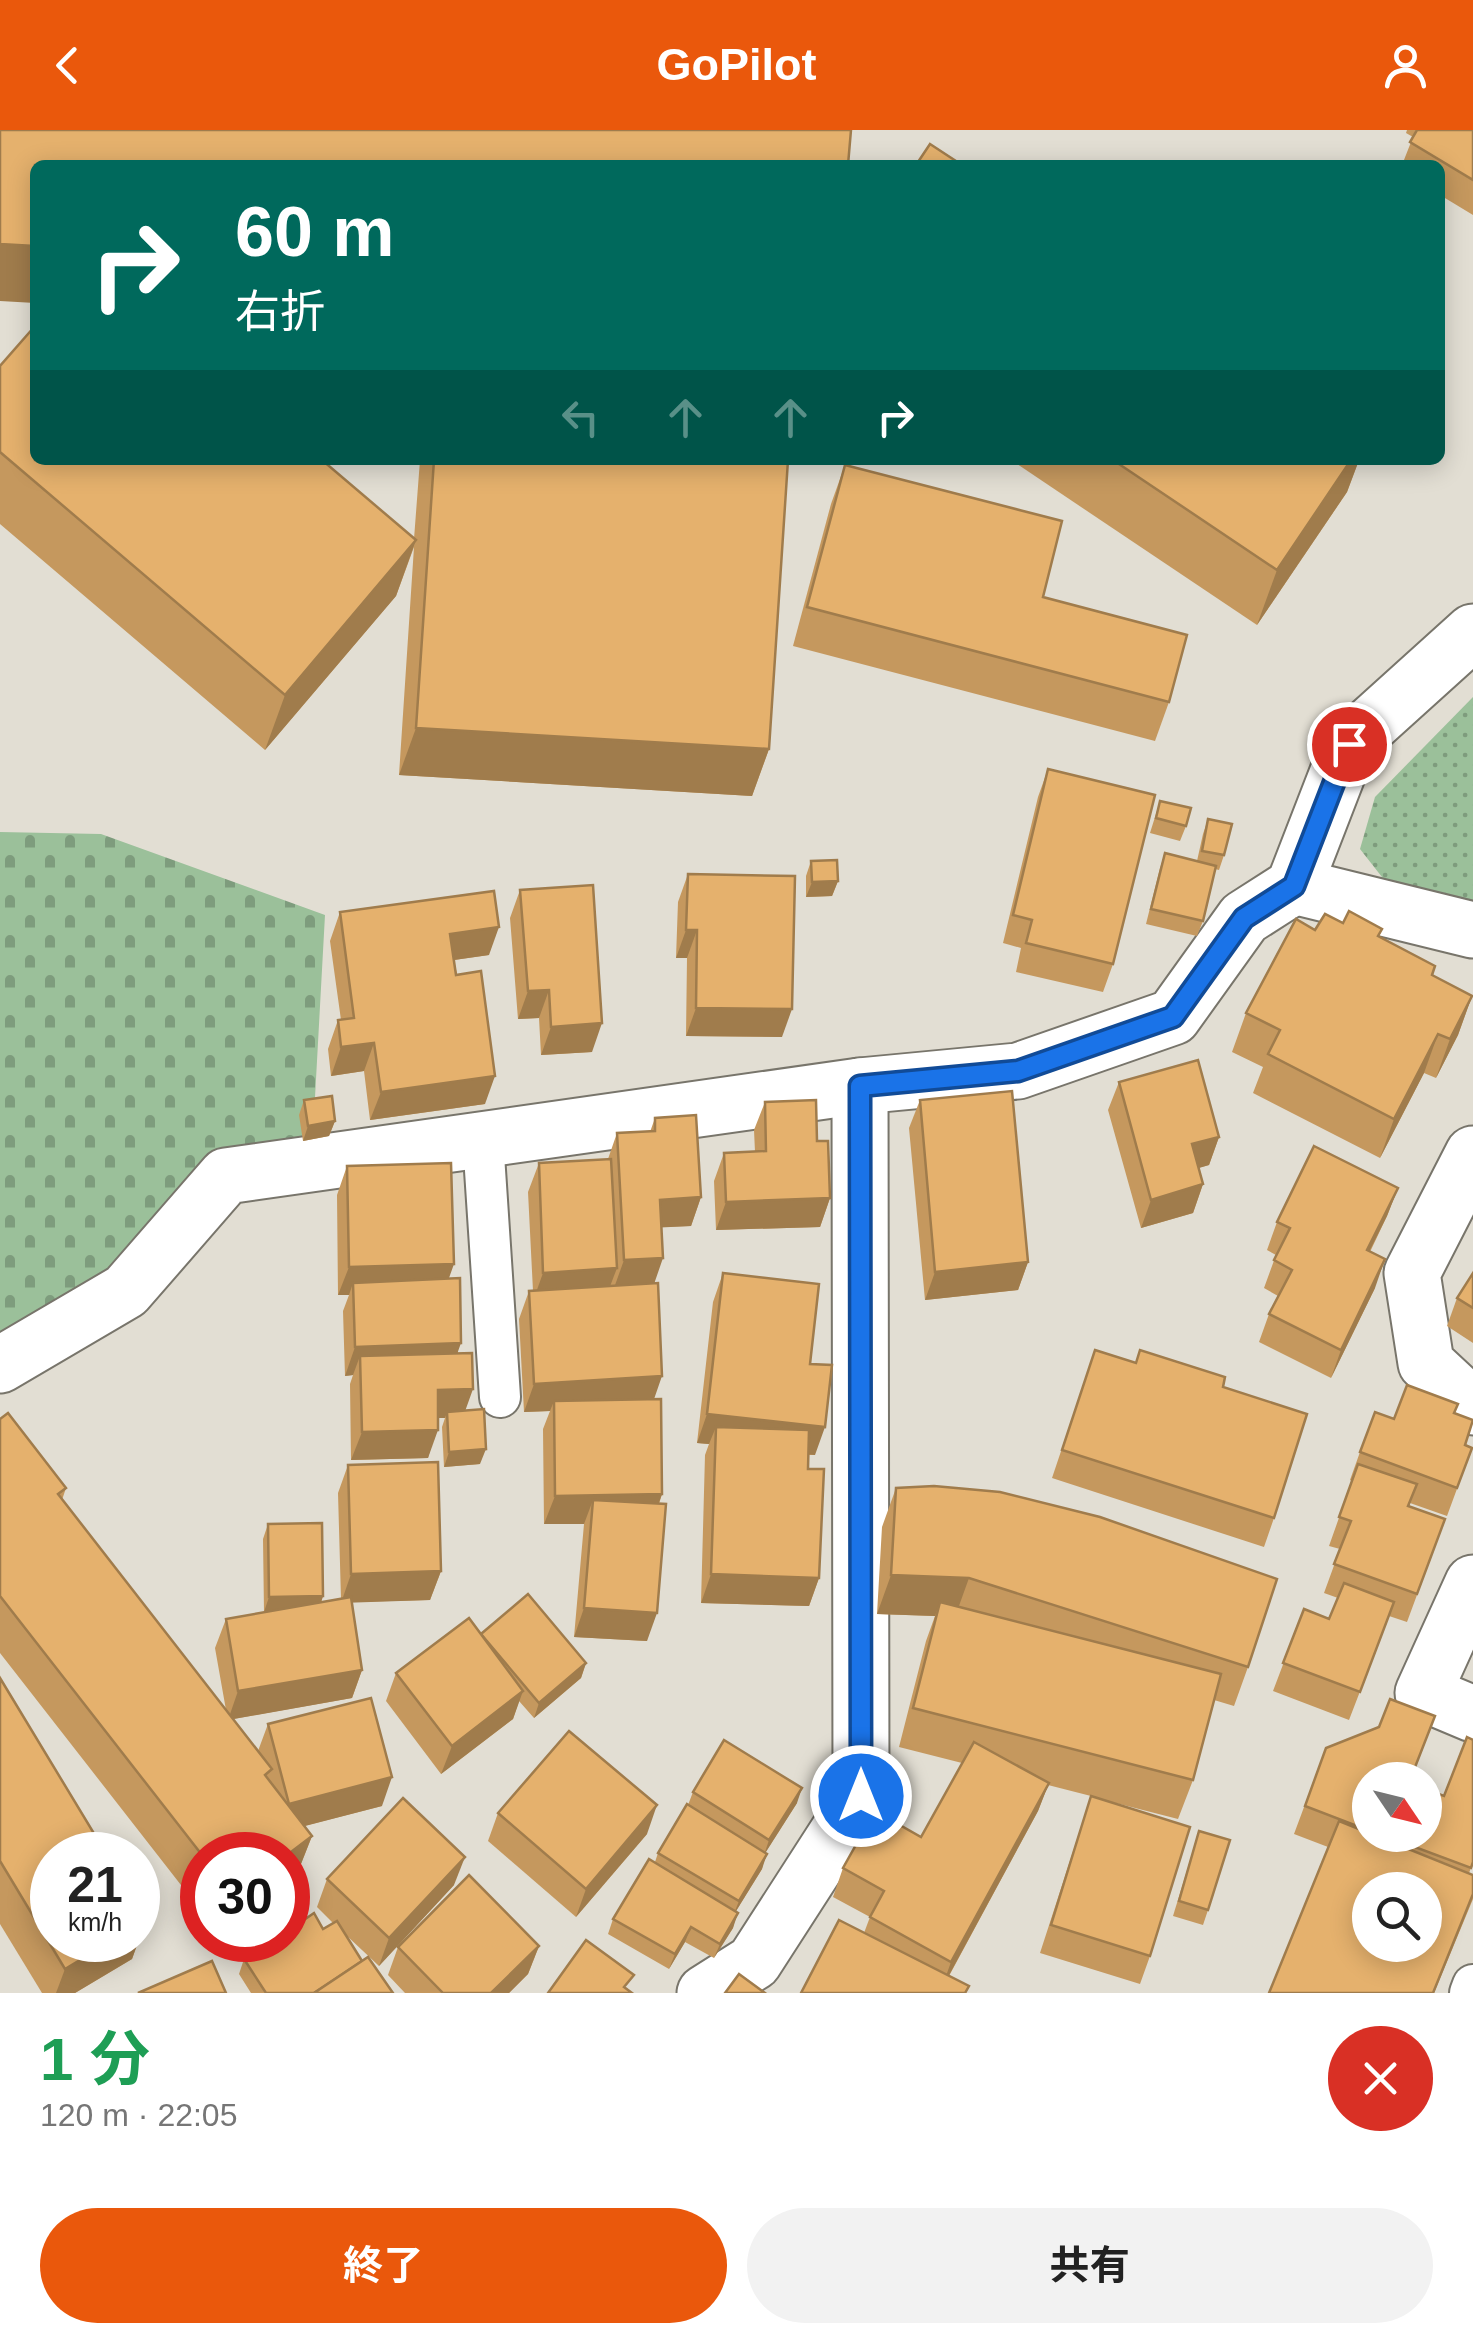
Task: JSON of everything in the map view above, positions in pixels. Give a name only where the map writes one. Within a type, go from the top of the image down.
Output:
[{"type":"street","points":[[0,1365],[126,1291],[226,1176],[860,1086],[1018,1071],[1173,1017],[1244,918],[1294,886],[1349,744],[1473,632]]},
{"type":"street","points":[[1294,886],[1473,930]]},
{"type":"street","points":[[705,1993],[754,1962],[861,1796],[860,1086]]},
{"type":"street","points":[[1473,1154],[1412,1273],[1426,1363],[1473,1407]]},
{"type":"street","points":[[1473,1583],[1423,1693],[1473,1714]]},
{"type":"lane","points":[[483,1140],[500,1397]]},
{"type":"lane","points":[[1470,1993],[1473,1985]]},
{"type":"green space","points":[[1473,697],[1473,903],[1389,886],[1360,849],[1375,797]]},
{"type":"green space","points":[[0,832],[101,834],[325,915],[313,1134],[207,1162],[108,1278],[0,1341]]},
{"type":"building","points":[[0,130],[851,130],[848,160],[30,160],[30,246],[0,244]]},
{"type":"building","points":[[1417,130],[1473,130],[1473,180],[1445,160],[1410,142]]},
{"type":"building","points":[[930,144],[954,160],[919,160]]},
{"type":"building","points":[[30,332],[30,465],[328,465],[416,540],[285,695],[0,452],[0,366]]},
{"type":"building","points":[[434,465],[788,465],[769,749],[416,728]]},
{"type":"building","points":[[845,465],[1062,521],[1043,597],[1187,635],[1169,702],[807,607]]},
{"type":"building","points":[[1120,465],[1348,465],[1277,570]]},
{"type":"building","points":[[1048,769],[1155,795],[1113,964],[1026,943],[1032,920],[1013,915]]},
{"type":"building","points":[[1160,801],[1191,808],[1186,826],[1156,818]]},
{"type":"building","points":[[1208,819],[1232,824],[1224,855],[1202,851]]},
{"type":"building","points":[[1165,853],[1216,866],[1203,921],[1151,909]]},
{"type":"building","points":[[837,860],[838,881],[812,882],[811,861]]},
{"type":"building","points":[[688,874],[795,876],[792,1009],[696,1008],[697,930],[686,930]]},
{"type":"building","points":[[593,885],[602,1023],[551,1027],[549,990],[528,991],[520,890]]},
{"type":"building","points":[[494,891],[499,927],[450,934],[456,975],[481,971],[495,1076],[381,1092],[374,1043],[341,1047],[338,1020],[354,1018],[340,912]]},
{"type":"building","points":[[1349,911],[1382,929],[1378,936],[1435,966],[1432,975],[1472,996],[1450,1039],[1438,1034],[1394,1119],[1268,1054],[1280,1030],[1246,1013],[1296,919],[1315,930],[1325,914],[1343,923]]},
{"type":"building","points":[[1198,1060],[1219,1137],[1192,1144],[1203,1184],[1151,1200],[1119,1082]]},
{"type":"building","points":[[1012,1091],[1028,1262],[935,1272],[920,1100]]},
{"type":"building","points":[[332,1096],[335,1121],[308,1126],[304,1100]]},
{"type":"building","points":[[816,1100],[817,1141],[828,1141],[830,1198],[726,1202],[724,1153],[766,1151],[765,1102]]},
{"type":"building","points":[[696,1115],[701,1197],[660,1200],[663,1258],[624,1260],[617,1133],[655,1131],[655,1118]]},
{"type":"building","points":[[1314,1146],[1398,1188],[1367,1250],[1385,1259],[1341,1350],[1269,1314],[1292,1270],[1274,1260],[1290,1228],[1277,1222]]},
{"type":"building","points":[[611,1159],[617,1268],[543,1273],[539,1163]]},
{"type":"building","points":[[451,1163],[454,1264],[349,1267],[347,1166]]},
{"type":"building","points":[[723,1273],[819,1284],[810,1364],[832,1365],[825,1427],[707,1414]]},
{"type":"building","points":[[1473,1273],[1473,1308],[1457,1298]]},
{"type":"building","points":[[460,1278],[461,1343],[355,1347],[353,1283]]},
{"type":"building","points":[[658,1283],[662,1376],[534,1384],[529,1291]]},
{"type":"building","points":[[1095,1350],[1136,1363],[1140,1350],[1225,1377],[1223,1387],[1307,1414],[1274,1518],[1062,1450]]},
{"type":"building","points":[[472,1353],[473,1389],[438,1390],[438,1430],[362,1432],[360,1356]]},
{"type":"building","points":[[1407,1385],[1458,1404],[1454,1413],[1473,1420],[1465,1445],[1472,1448],[1457,1488],[1360,1452],[1375,1412],[1394,1419]]},
{"type":"building","points":[[661,1399],[662,1494],[555,1496],[554,1401]]},
{"type":"building","points":[[484,1409],[486,1449],[449,1452],[447,1412]]},
{"type":"building","points":[[8,1413],[66,1488],[58,1494],[272,1769],[265,1775],[309,1832],[184,1832],[0,1596],[0,1419]]},
{"type":"building","points":[[716,1427],[809,1430],[808,1469],[824,1469],[819,1578],[711,1574]]},
{"type":"building","points":[[438,1462],[441,1571],[351,1574],[348,1465]]},
{"type":"building","points":[[1358,1464],[1417,1484],[1408,1506],[1445,1519],[1417,1594],[1334,1564],[1351,1521],[1339,1517]]},
{"type":"building","points":[[934,1486],[1000,1492],[1100,1517],[1277,1579],[1248,1667],[969,1578],[891,1575],[896,1488]]},
{"type":"building","points":[[593,1500],[666,1504],[657,1613],[584,1608]]},
{"type":"building","points":[[322,1523],[323,1596],[269,1597],[268,1524]]},
{"type":"building","points":[[1344,1583],[1394,1602],[1360,1692],[1283,1663],[1304,1609],[1329,1619]]},
{"type":"building","points":[[528,1594],[586,1663],[539,1703],[481,1634]]},
{"type":"building","points":[[351,1597],[362,1670],[238,1691],[226,1619]]},
{"type":"building","points":[[940,1602],[1221,1674],[1193,1780],[913,1708]]},
{"type":"building","points":[[469,1618],[523,1691],[452,1746],[396,1673]]},
{"type":"building","points":[[0,1678],[93,1832],[30,1832],[30,1911],[0,1861]]},
{"type":"building","points":[[371,1698],[392,1777],[289,1804],[268,1724]]},
{"type":"building","points":[[1390,1699],[1435,1716],[1417,1762],[1352,1762],[1352,1824],[1305,1806],[1326,1748],[1379,1727]]},
{"type":"building","points":[[569,1731],[657,1805],[586,1889],[498,1813]]},
{"type":"building","points":[[1467,1737],[1473,1740],[1471,1868],[1428,1852],[1442,1852],[1444,1796]]},
{"type":"building","points":[[724,1740],[802,1788],[769,1840],[693,1792]]},
{"type":"building","points":[[974,1742],[1049,1783],[951,1962],[870,1917],[884,1891],[843,1868],[875,1811],[921,1837]]},
{"type":"building","points":[[1091,1796],[1190,1827],[1150,1956],[1051,1925]]},
{"type":"building","points":[[403,1798],[465,1857],[389,1938],[327,1879]]},
{"type":"building","points":[[687,1804],[767,1854],[739,1901],[658,1853]]},
{"type":"building","points":[[1339,1821],[1352,1826],[1352,1852],[1416,1852],[1473,1875],[1473,1894],[1433,1993],[1269,1993]]},
{"type":"building","points":[[1199,1831],[1230,1840],[1208,1910],[1179,1901]]},
{"type":"building","points":[[649,1859],[738,1913],[720,1944],[691,1927],[675,1954],[613,1919]]},
{"type":"building","points":[[469,1875],[539,1946],[491,1993],[443,1993],[398,1947]]},
{"type":"building","points":[[314,1913],[323,1929],[337,1921],[362,1961],[314,1993],[266,1993],[246,1962],[310,1962],[310,1916]]},
{"type":"building","points":[[839,1920],[969,1986],[965,1993],[801,1993]]},
{"type":"building","points":[[586,1940],[634,1975],[624,1987],[632,1993],[548,1993]]},
{"type":"building","points":[[368,1957],[393,1993],[314,1993]]},
{"type":"building","points":[[212,1962],[226,1993],[138,1993]]},
{"type":"building","points":[[739,1974],[765,1993],[725,1993]]},
{"type":"route","points":[[861,1796],[860,1086],[1018,1071],[1173,1017],[1244,918],[1294,886],[1349,744]]}]
